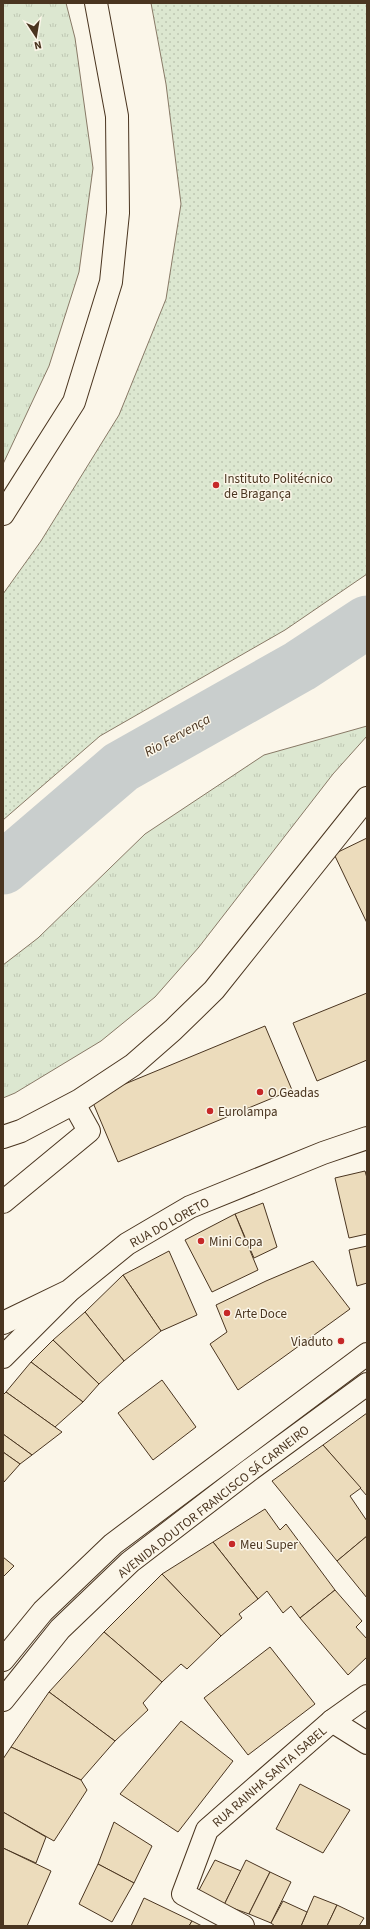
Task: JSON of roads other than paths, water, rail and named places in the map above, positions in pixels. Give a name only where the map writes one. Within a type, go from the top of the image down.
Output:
[{"type":"street","points":[[3,514],[74,402],[110,282],[118,213],[117,116],[96,3]]},
{"type":"street","points":[[3,1138],[21,1131],[74,1104],[134,1065],[214,990],[367,798]]},
{"type":"street","points":[[3,1202],[89,1131],[74,1104]]},
{"type":"street","name":"RUA DO LORETO","points":[[3,1358],[69,1291],[127,1244],[190,1207],[323,1153],[367,1138]]},
{"type":"street","points":[[3,1323],[69,1291]]},
{"type":"street","name":"AVENIDA DOUTOR FRANCISCO SÁ CARNEIRO","points":[[3,1660],[43,1611],[113,1544],[367,1354]]},
{"type":"street","name":"AVENIDA DOUTOR FRANCISCO SÁ CARNEIRO","points":[[3,1700],[60,1629],[130,1562],[251,1469],[367,1384]]},
{"type":"street","name":"RUA RAINHA SANTA ISABEL","points":[[243,1926],[182,1894],[207,1830],[332,1721],[367,1696]]},
{"type":"street","points":[[332,1721],[367,1743]]},
{"type":"waterway","name":"Rio Fervença","points":[[3,868],[121,767],[300,666],[367,622]]},
{"type":"place","name":"Instituto Politécnico de Bragança","points":[[216,485]]},
{"type":"place","name":"O Geadas","points":[[260,1092]]},
{"type":"place","name":"Eurolampa","points":[[210,1111]]},
{"type":"place","name":"Mini Copa","points":[[201,1241]]},
{"type":"place","name":"Arte Doce","points":[[227,1313]]},
{"type":"place","name":"Viaduto","points":[[341,1341]]},
{"type":"place","name":"Meu Super","points":[[232,1544]]}]
